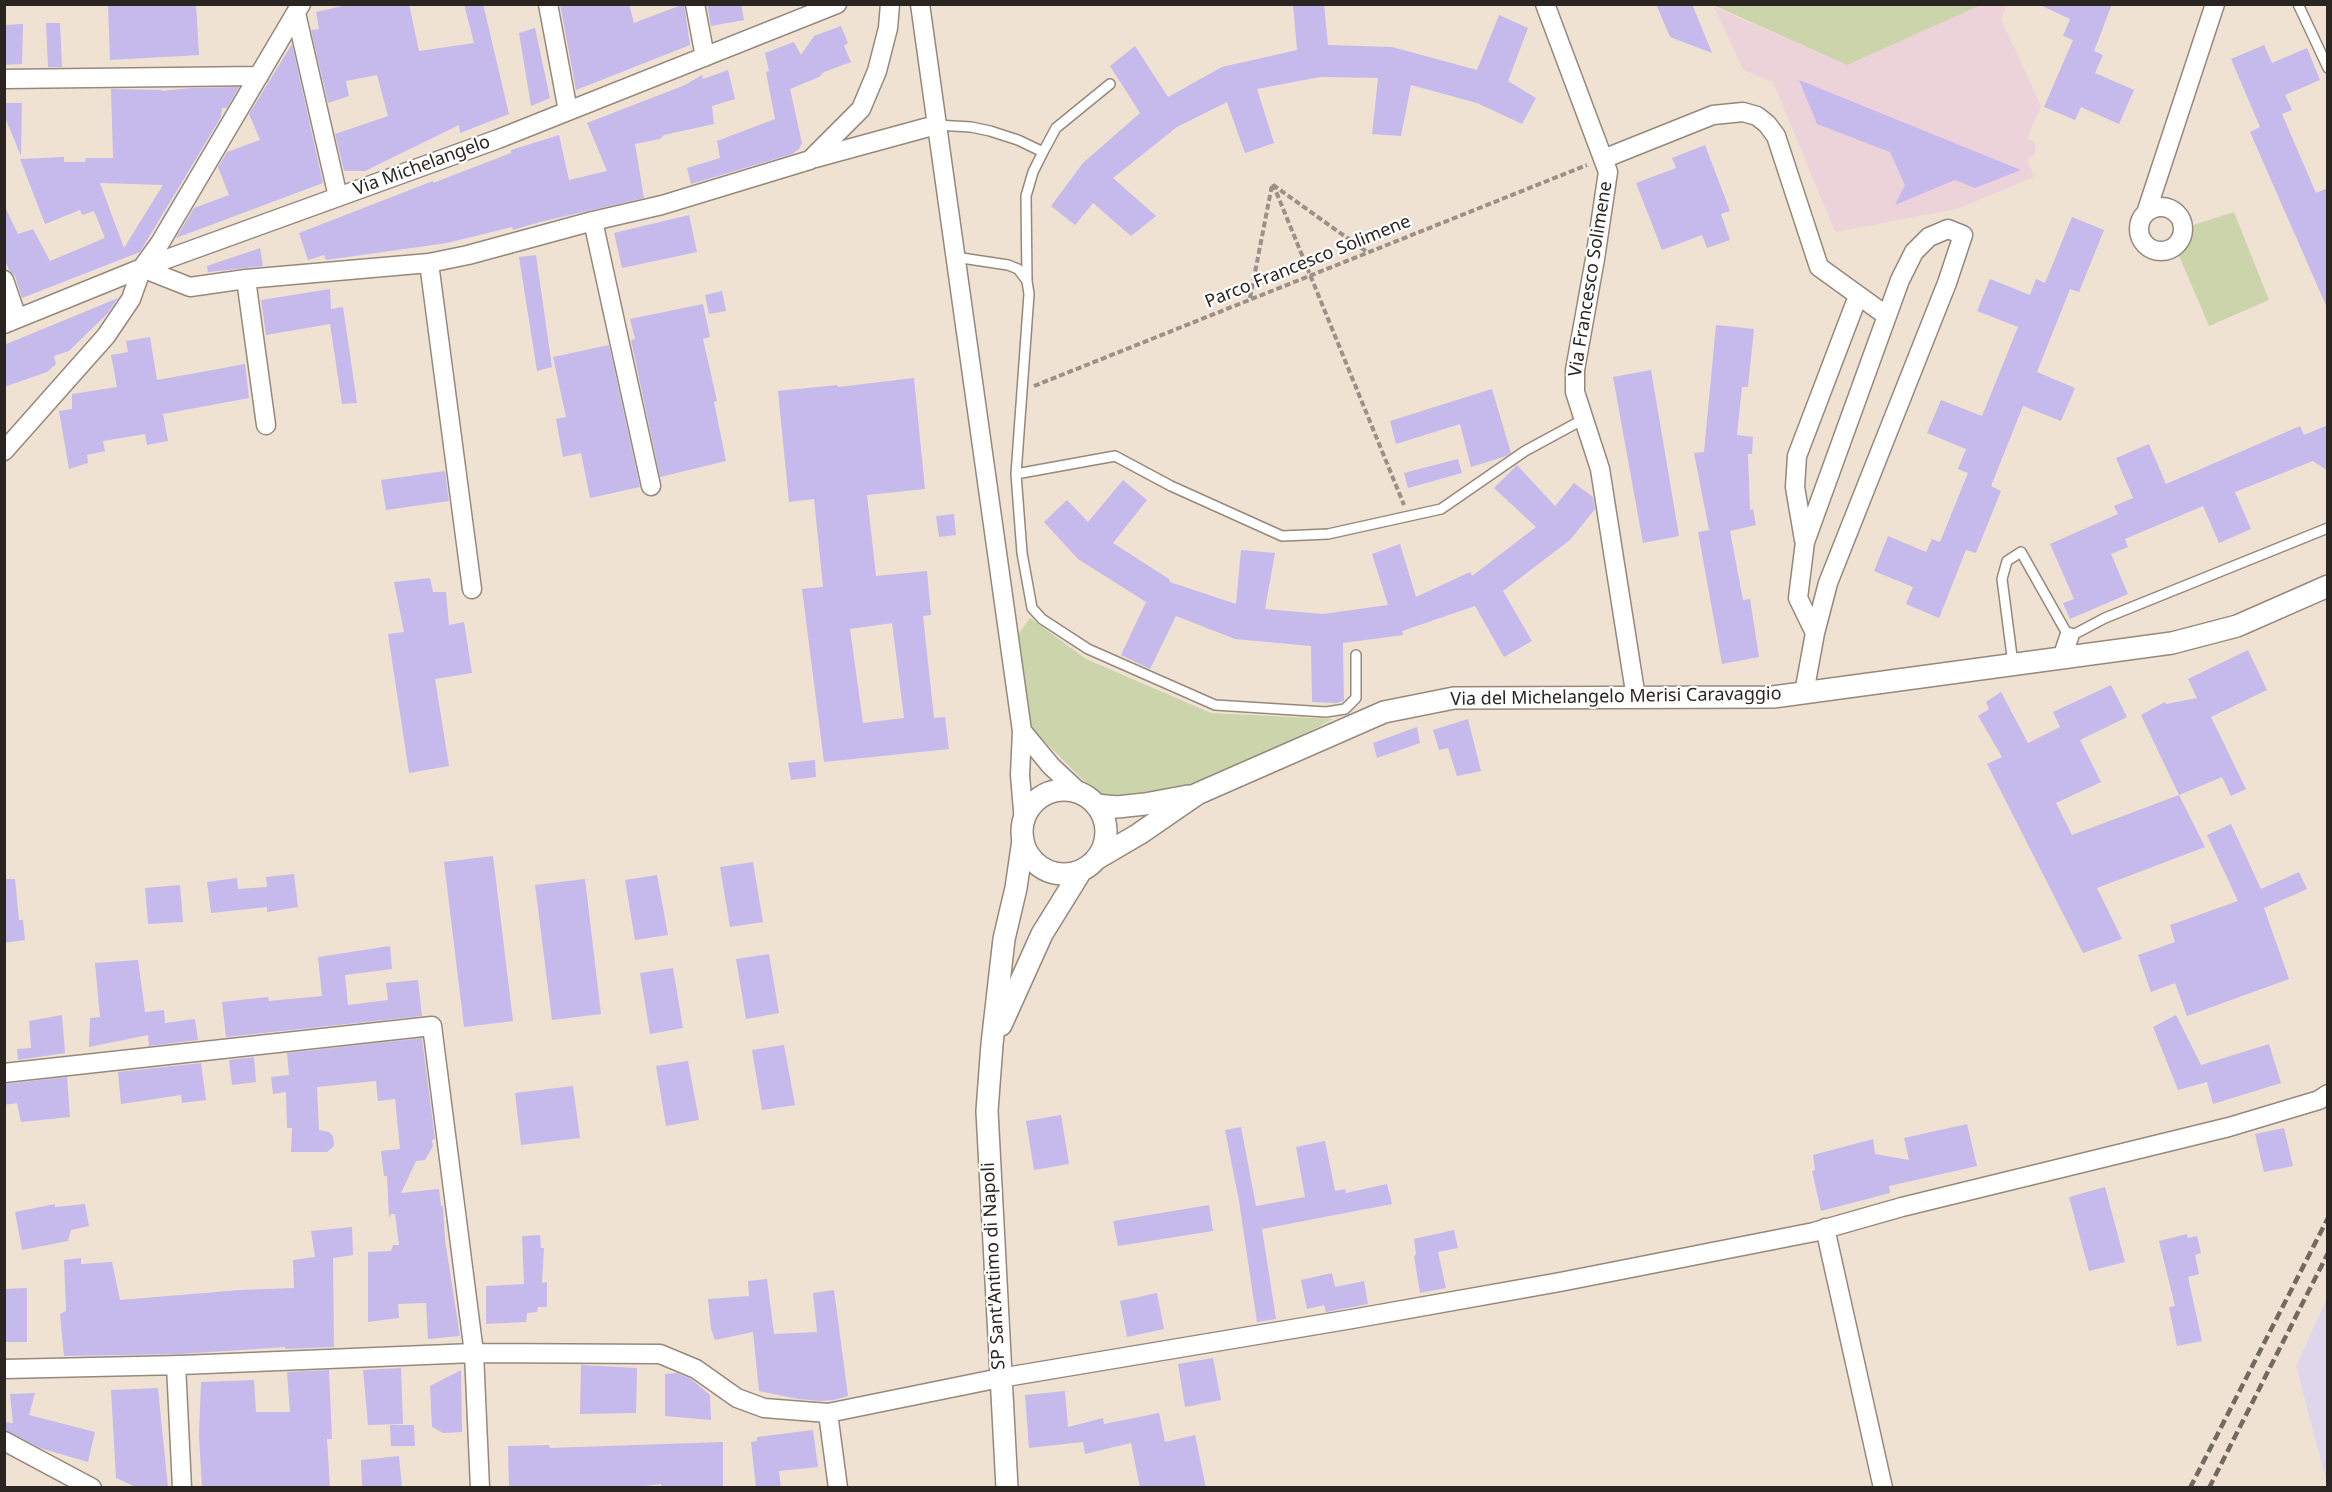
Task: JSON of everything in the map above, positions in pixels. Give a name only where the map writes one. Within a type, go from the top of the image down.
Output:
[{"type":"street","points":[[548,4],[568,111]]},
{"type":"street","points":[[695,4],[705,57]]},
{"type":"street","name":"Via Michelangelo","points":[[11,321],[142,268],[568,111],[837,4]]},
{"type":"street","points":[[810,160],[861,110],[877,71],[888,28],[890,4]]},
{"type":"street","points":[[920,4],[1022,731],[1020,775],[1023,831],[1031,857],[1045,869],[1069,874],[1081,871],[1098,858],[1106,837],[1102,814],[1089,799],[1052,766],[1022,731]]},
{"type":"street","name":"Via Francesco Solimene","points":[[1545,4],[1608,171],[1575,370],[1575,392],[1600,469],[1636,698]]},
{"type":"street","points":[[2146,213],[2215,4]]},
{"type":"street","points":[[4,452],[106,336],[131,299],[142,268],[160,243],[299,9]]},
{"type":"street","points":[[299,9],[338,197]]},
{"type":"street","points":[[4,79],[259,76]]},
{"type":"street","points":[[1603,159],[1713,115],[1743,112],[1757,116],[1776,136],[1819,267],[1887,316]]},
{"type":"street","points":[[142,268],[190,287],[246,279],[429,263],[662,205],[936,125]]},
{"type":"street","points":[[593,221],[651,486]]},
{"type":"street","points":[[1804,693],[1815,633],[1828,583],[1943,294],[1963,235],[1948,229],[1929,237],[1914,252],[1900,280],[1804,542],[1798,598],[1815,633]]},
{"type":"street","points":[[429,263],[472,589]]},
{"type":"street","points":[[246,279],[266,425]]},
{"type":"street","points":[[4,280],[11,321]]},
{"type":"street","points":[[1804,542],[1795,487],[1797,456],[1858,296]]},
{"type":"street","name":"Via del Michelangelo Merisi Caravaggio","points":[[1098,858],[1139,834],[1197,794],[1384,712],[1454,698],[1773,697],[1804,693],[2172,643],[2237,626],[2328,586]]},
{"type":"street","points":[[2062,658],[2069,637]]},
{"type":"street","points":[[1023,831],[1030,809],[1040,798],[1052,792],[1067,790],[1089,799]]},
{"type":"street","name":"Via del Michelangelo Merisi Caravaggio","points":[[1089,799],[1117,807],[1197,794]]},
{"type":"street","name":"SP Sant'Antimo di Napoli","points":[[1007,1488],[987,1111],[1004,939],[1016,888],[1023,831]]},
{"type":"street","name":"SP Sant'Antimo di Napoli","points":[[992,1044],[1042,934],[1081,871]]},
{"type":"street","points":[[4,1073],[432,1026],[474,1353],[480,1488]]},
{"type":"street","points":[[4,1369],[176,1365],[474,1353],[660,1354],[696,1369],[737,1398],[764,1408],[828,1413],[1000,1378],[1560,1282],[1825,1228],[2229,1127],[2319,1100],[2328,1094]]},
{"type":"street","points":[[1825,1228],[1883,1488]]},
{"type":"street","points":[[176,1365],[182,1488]]},
{"type":"street","points":[[828,1413],[838,1488]]},
{"type":"street","points":[[4,1441],[92,1488]]},
{"type":"lane","points":[[2298,4],[2328,68]]},
{"type":"lane","points":[[1110,84],[1056,128],[1033,172],[1026,195],[1029,294],[1016,474],[1022,553],[1032,608],[1042,620],[1088,649],[1215,705],[1326,712],[1345,709],[1356,698],[1356,655]]},
{"type":"lane","points":[[936,125],[971,127],[990,131],[1018,140],[1043,152]]},
{"type":"lane","points":[[955,257],[1018,268],[1027,281]]},
{"type":"lane","points":[[1016,474],[1115,456],[1171,486],[1282,536],[1328,534],[1441,509],[1525,451],[1584,419]]},
{"type":"lane","points":[[2013,664],[2002,579],[2007,561],[2021,552],[2069,637],[2105,618],[2328,528]]},
{"type":"path","name":"Parco Francesco Solimene","points":[[1022,390],[1603,159]]},
{"type":"path","points":[[1273,184],[1368,252]]},
{"type":"path","points":[[1273,184],[1409,516]]},
{"type":"path","points":[[1250,299],[1273,184]]},
{"type":"shaded area","points":[[1981,5],[2007,5],[2001,19],[2041,106],[2027,139],[2033,141],[2036,148],[2034,155],[2027,159],[2034,177],[1957,209],[1835,232],[1773,82],[1743,70],[1714,7],[1847,65]]},
{"type":"shaded area","points":[[2327,1298],[2327,1484],[2296,1366]]},
{"type":"green space","points":[[1713,5],[1981,5],[1847,65]]},
{"type":"green space","points":[[2234,212],[2269,300],[2209,326],[2177,251],[2190,226]]},
{"type":"green space","points":[[1030,618],[1086,659],[1211,713],[1333,719],[1272,751],[1198,784],[1147,795],[1108,797],[1090,787],[1032,729],[1018,635]]},
{"type":"building","points":[[108,4],[196,4],[199,55],[110,60]]},
{"type":"building","points":[[351,4],[409,4],[419,51],[474,43],[464,4],[483,4],[509,114],[460,133],[459,125],[365,171],[344,171],[335,134],[388,116],[377,75],[346,81],[349,96],[328,103],[311,30],[319,29],[316,12]]},
{"type":"building","points":[[560,4],[629,4],[634,23],[684,4],[690,45],[576,90]]},
{"type":"building","points":[[707,4],[741,4],[744,20],[711,26]]},
{"type":"building","points":[[1293,4],[1324,4],[1328,45],[1392,47],[1477,70],[1499,15],[1528,28],[1508,81],[1536,98],[1522,124],[1477,103],[1411,85],[1401,136],[1372,134],[1378,78],[1320,77],[1257,89],[1274,143],[1245,153],[1227,102],[1177,127],[1113,178],[1156,216],[1131,236],[1093,203],[1075,225],[1051,206],[1083,163],[1140,113],[1110,66],[1135,46],[1168,97],[1222,67],[1297,50]]},
{"type":"building","points":[[1656,4],[1692,4],[1712,53],[1670,37]]},
{"type":"building","points":[[2038,4],[2112,4],[2094,51],[2103,55],[2095,73],[2134,90],[2119,124],[2081,107],[2075,120],[2044,107],[2073,40],[2063,36],[2070,19]]},
{"type":"building","points":[[46,23],[60,23],[62,67],[48,67]]},
{"type":"building","points":[[23,24],[22,64],[4,65],[4,25]]},
{"type":"building","points":[[841,26],[848,43],[844,46],[851,62],[790,89],[802,143],[799,149],[792,154],[691,184],[687,168],[720,158],[717,141],[775,119],[766,72],[769,71],[765,53],[794,42],[801,55],[814,36]]},
{"type":"building","points":[[535,28],[550,98],[531,106],[519,33]]},
{"type":"building","points":[[292,44],[323,183],[176,238],[194,208],[229,195],[218,167],[227,152],[260,140],[249,114]]},
{"type":"building","points":[[2264,45],[2272,63],[2307,48],[2320,80],[2285,95],[2292,110],[2282,114],[2316,193],[2328,188],[2328,310],[2250,132],[2260,127],[2231,59]]},
{"type":"building","points":[[728,70],[735,99],[712,106],[714,124],[635,144],[644,198],[513,230],[512,227],[447,243],[326,260],[324,255],[308,260],[299,233],[511,153],[511,150],[559,135],[569,180],[607,171],[587,123],[685,85],[702,75],[703,79]]},
{"type":"building","points":[[1799,80],[2021,170],[1975,188],[1955,180],[1895,205],[1905,185],[1890,152],[1817,124]]},
{"type":"building","points":[[239,87],[227,108],[222,108],[221,117],[140,252],[22,298],[15,276],[9,270],[4,258],[4,205],[18,234],[33,229],[50,261],[105,238],[94,211],[82,215],[80,210],[45,224],[20,159],[64,157],[64,162],[85,162],[86,158],[113,158],[111,89],[162,91]],"holes":[[[100,183],[163,185],[124,248]]]},
{"type":"building","points":[[4,103],[22,103],[21,156],[4,115]]},
{"type":"building","points":[[1705,145],[1730,211],[1721,214],[1730,240],[1707,248],[1702,235],[1662,250],[1636,183],[1676,168],[1672,158]]},
{"type":"building","points":[[689,215],[697,252],[622,268],[614,233]]},
{"type":"building","points":[[2072,217],[2104,230],[2079,292],[2070,289],[2037,372],[2075,388],[2061,421],[2023,406],[1991,486],[2001,491],[1976,553],[1966,550],[1939,618],[1906,604],[1913,587],[1874,571],[1888,536],[1926,552],[1932,539],[1940,542],[1968,473],[1958,469],[1966,449],[1927,433],[1941,400],[1982,416],[2018,327],[1977,311],[1990,279],[2030,295],[2036,279],[2045,283]]},
{"type":"building","points":[[260,248],[263,266],[208,272],[207,266]]},
{"type":"building","points":[[536,255],[552,367],[537,371],[519,257]]},
{"type":"building","points":[[330,289],[331,309],[343,307],[357,403],[342,404],[330,324],[266,335],[261,300]]},
{"type":"building","points":[[722,291],[726,311],[709,314],[705,295]]},
{"type":"building","points":[[118,298],[107,314],[69,351],[54,356],[56,364],[47,372],[4,387],[4,345]]},
{"type":"building","points":[[703,304],[710,337],[703,339],[717,401],[714,402],[726,461],[660,477],[631,340],[635,339],[630,319]]},
{"type":"building","points":[[1716,325],[1754,329],[1748,387],[1742,387],[1737,435],[1753,437],[1752,454],[1748,454],[1750,510],[1753,509],[1756,525],[1730,531],[1743,600],[1750,599],[1759,657],[1722,664],[1698,532],[1709,530],[1694,453],[1704,452]]},
{"type":"building","points":[[150,337],[157,380],[245,364],[249,398],[163,414],[168,441],[147,445],[145,434],[103,441],[105,451],[87,455],[88,463],[69,469],[59,411],[72,409],[72,394],[117,387],[111,355],[128,352],[126,341]]},
{"type":"building","points":[[609,345],[640,487],[590,498],[581,453],[563,457],[556,419],[566,417],[553,357]]},
{"type":"building","points":[[1651,370],[1679,536],[1643,543],[1613,377]]},
{"type":"building","points":[[914,378],[925,489],[867,495],[876,576],[927,571],[931,615],[923,616],[934,718],[945,717],[949,749],[824,762],[802,589],[823,587],[814,499],[789,502],[778,391],[837,385],[838,387]],"holes":[[[892,623],[904,718],[863,723],[850,629]]]},
{"type":"building","points":[[1492,389],[1511,453],[1506,456],[1471,467],[1460,424],[1396,444],[1390,421]]},
{"type":"building","points":[[2328,425],[2328,471],[2313,461],[2235,492],[2251,529],[2219,543],[2203,506],[2125,539],[2128,547],[2111,554],[2128,594],[2070,619],[2063,603],[2074,599],[2050,544],[2118,514],[2114,506],[2133,498],[2116,458],[2149,444],[2166,484],[2300,426],[2304,435]]},
{"type":"building","points":[[1458,459],[1462,473],[1408,488],[1404,473]]},
{"type":"building","points":[[1517,465],[1555,506],[1574,483],[1593,497],[1595,509],[1570,540],[1503,591],[1532,641],[1504,657],[1475,606],[1402,631],[1403,635],[1343,643],[1344,701],[1337,703],[1312,702],[1311,646],[1235,639],[1176,616],[1150,669],[1121,655],[1146,602],[1078,559],[1044,522],[1067,500],[1088,522],[1123,480],[1147,500],[1113,543],[1169,579],[1170,582],[1236,604],[1241,550],[1275,553],[1265,609],[1323,614],[1388,605],[1372,554],[1400,544],[1416,597],[1470,572],[1472,576],[1536,527],[1494,488]]},
{"type":"building","points":[[445,471],[449,501],[386,510],[381,480]]},
{"type":"building","points":[[954,514],[956,535],[939,537],[936,516]]},
{"type":"building","points":[[430,578],[433,592],[446,592],[449,625],[464,622],[472,673],[435,679],[449,766],[409,773],[388,634],[404,632],[394,582]]},
{"type":"building","points":[[2248,650],[2267,690],[2211,717],[2246,789],[2231,796],[2222,777],[2179,795],[2141,715],[2165,702],[2166,704],[2197,698],[2188,679]]},
{"type":"building","points":[[2111,685],[2127,717],[2080,740],[2101,782],[2056,803],[2072,835],[2179,795],[2205,847],[2097,888],[2122,939],[2083,953],[1987,764],[2002,757],[1978,716],[1989,709],[1986,702],[2001,692],[2028,743],[2060,727],[2053,712]]},
{"type":"building","points":[[1468,719],[1481,771],[1457,776],[1448,748],[1439,750],[1433,730]]},
{"type":"building","points":[[1417,727],[1420,743],[1377,758],[1373,743]]},
{"type":"building","points":[[815,760],[816,777],[791,780],[788,763]]},
{"type":"building","points":[[2231,824],[2261,889],[2299,872],[2307,889],[2264,908],[2289,979],[2187,1016],[2175,983],[2151,992],[2138,955],[2175,942],[2170,925],[2238,901],[2207,835]]},
{"type":"building","points":[[493,856],[513,1021],[464,1027],[444,862]]},
{"type":"building","points":[[753,862],[763,922],[730,927],[720,867]]},
{"type":"building","points":[[294,874],[298,907],[267,912],[267,907],[211,913],[207,882],[237,878],[238,889],[267,887],[266,877]]},
{"type":"building","points":[[657,875],[668,935],[635,940],[625,880]]},
{"type":"building","points":[[4,879],[15,879],[19,920],[23,920],[25,940],[4,943]]},
{"type":"building","points":[[585,879],[601,1014],[552,1020],[535,885]]},
{"type":"building","points":[[180,885],[183,922],[148,924],[145,888]]},
{"type":"building","points":[[390,946],[392,969],[345,975],[348,1005],[388,1000],[386,983],[418,980],[422,1016],[226,1037],[222,1002],[268,997],[269,1001],[322,996],[318,957]]},
{"type":"building","points":[[769,954],[779,1013],[746,1019],[736,959]]},
{"type":"building","points":[[138,960],[145,1012],[164,1010],[165,1023],[195,1019],[198,1040],[149,1046],[148,1035],[89,1047],[90,1018],[100,1017],[95,963]]},
{"type":"building","points":[[673,968],[683,1028],[650,1034],[640,973]]},
{"type":"building","points":[[62,1015],[65,1053],[18,1060],[17,1049],[31,1048],[29,1021]]},
{"type":"building","points":[[2176,1015],[2201,1065],[2269,1044],[2281,1083],[2213,1104],[2207,1082],[2178,1090],[2153,1027]]},
{"type":"building","points":[[422,1038],[435,1139],[432,1140],[433,1146],[425,1160],[416,1161],[401,1193],[439,1189],[460,1336],[428,1339],[426,1303],[398,1304],[399,1318],[368,1322],[368,1252],[391,1251],[393,1245],[399,1245],[395,1214],[391,1214],[389,1218],[387,1176],[384,1176],[381,1151],[400,1149],[395,1099],[378,1101],[376,1081],[317,1087],[319,1130],[329,1132],[333,1136],[334,1146],[327,1152],[291,1152],[292,1128],[287,1128],[286,1092],[273,1094],[271,1077],[289,1075],[287,1053]]},
{"type":"building","points":[[784,1045],[795,1105],[762,1110],[752,1050]]},
{"type":"building","points":[[254,1057],[256,1082],[232,1085],[229,1060]]},
{"type":"building","points":[[688,1061],[699,1120],[666,1126],[656,1066]]},
{"type":"building","points":[[201,1063],[206,1100],[182,1103],[181,1095],[121,1104],[118,1072]]},
{"type":"building","points":[[67,1077],[70,1117],[21,1122],[17,1103],[4,1105],[4,1084]]},
{"type":"building","points":[[573,1086],[580,1138],[521,1145],[515,1093]]},
{"type":"building","points":[[1061,1115],[1069,1164],[1034,1170],[1026,1121]]},
{"type":"building","points":[[1967,1124],[1977,1166],[1889,1186],[1890,1193],[1821,1211],[1812,1171],[1815,1170],[1813,1155],[1873,1139],[1875,1154],[1909,1160],[1904,1138]]},
{"type":"building","points":[[1241,1127],[1256,1206],[1305,1197],[1296,1147],[1325,1141],[1335,1191],[1345,1189],[1346,1193],[1387,1184],[1392,1204],[1262,1229],[1276,1319],[1257,1322],[1239,1201],[1225,1130]]},
{"type":"building","points":[[2284,1128],[2293,1166],[2264,1172],[2255,1134]]},
{"type":"building","points":[[2105,1187],[2125,1262],[2089,1271],[2069,1197]]},
{"type":"building","points":[[55,1204],[55,1207],[85,1204],[89,1226],[71,1230],[68,1241],[22,1250],[15,1212]]},
{"type":"building","points":[[1209,1205],[1213,1231],[1118,1246],[1113,1221]]},
{"type":"building","points":[[352,1227],[353,1255],[333,1258],[334,1347],[285,1349],[285,1347],[181,1354],[64,1356],[60,1314],[66,1311],[64,1260],[81,1258],[81,1264],[112,1262],[120,1300],[294,1288],[293,1260],[315,1257],[311,1231]]},
{"type":"building","points":[[1454,1230],[1458,1248],[1438,1252],[1446,1288],[1420,1293],[1414,1256],[1416,1254],[1414,1239]]},
{"type":"building","points":[[2187,1234],[2188,1238],[2197,1236],[2201,1253],[2195,1255],[2199,1274],[2188,1277],[2202,1341],[2177,1346],[2169,1307],[2175,1306],[2159,1241]]},
{"type":"building","points":[[540,1235],[541,1248],[544,1248],[542,1283],[547,1282],[547,1307],[538,1307],[537,1312],[527,1313],[526,1322],[486,1324],[486,1286],[524,1284],[522,1236]]},
{"type":"building","points":[[1332,1273],[1335,1287],[1364,1281],[1368,1304],[1326,1312],[1324,1305],[1307,1309],[1301,1280]]},
{"type":"building","points":[[767,1279],[774,1334],[817,1332],[813,1293],[834,1290],[848,1396],[820,1401],[759,1391],[753,1332],[715,1340],[711,1329],[708,1299],[749,1296],[748,1281]]},
{"type":"building","points":[[27,1288],[27,1342],[4,1342],[4,1289]]},
{"type":"building","points":[[1157,1293],[1164,1329],[1127,1337],[1120,1301]]},
{"type":"building","points":[[1213,1358],[1221,1400],[1185,1407],[1178,1364]]},
{"type":"building","points":[[581,1365],[637,1368],[636,1413],[580,1414]]},
{"type":"building","points":[[401,1368],[403,1424],[368,1425],[363,1370]]},
{"type":"building","points":[[329,1370],[332,1439],[327,1439],[330,1488],[202,1488],[199,1436],[201,1382],[254,1380],[256,1412],[290,1412],[287,1372]]},
{"type":"building","points":[[461,1370],[462,1432],[443,1433],[432,1427],[430,1386]]},
{"type":"building","points":[[677,1373],[691,1379],[710,1395],[711,1420],[665,1416],[665,1374]]},
{"type":"building","points":[[158,1388],[168,1488],[138,1488],[116,1478],[111,1390]]},
{"type":"building","points":[[1065,1391],[1068,1427],[1103,1418],[1104,1424],[1159,1413],[1165,1442],[1195,1435],[1206,1488],[1140,1488],[1131,1443],[1085,1454],[1083,1442],[1029,1448],[1025,1395]]},
{"type":"building","points":[[35,1393],[29,1415],[95,1432],[88,1462],[40,1448],[4,1430],[4,1422],[13,1423],[10,1394]]},
{"type":"building","points":[[390,1425],[414,1425],[415,1446],[391,1446]]},
{"type":"building","points":[[813,1430],[818,1467],[779,1471],[781,1488],[756,1488],[751,1442],[757,1441],[757,1437]]},
{"type":"building","points":[[723,1442],[723,1488],[661,1488],[661,1484],[630,1488],[509,1488],[508,1446],[549,1445],[550,1448]]},
{"type":"building","points":[[399,1456],[402,1488],[362,1488],[361,1460]]},
{"type":"railway","points":[[2190,1488],[2328,1218]]},
{"type":"railway","points":[[2209,1488],[2328,1253]]}]
